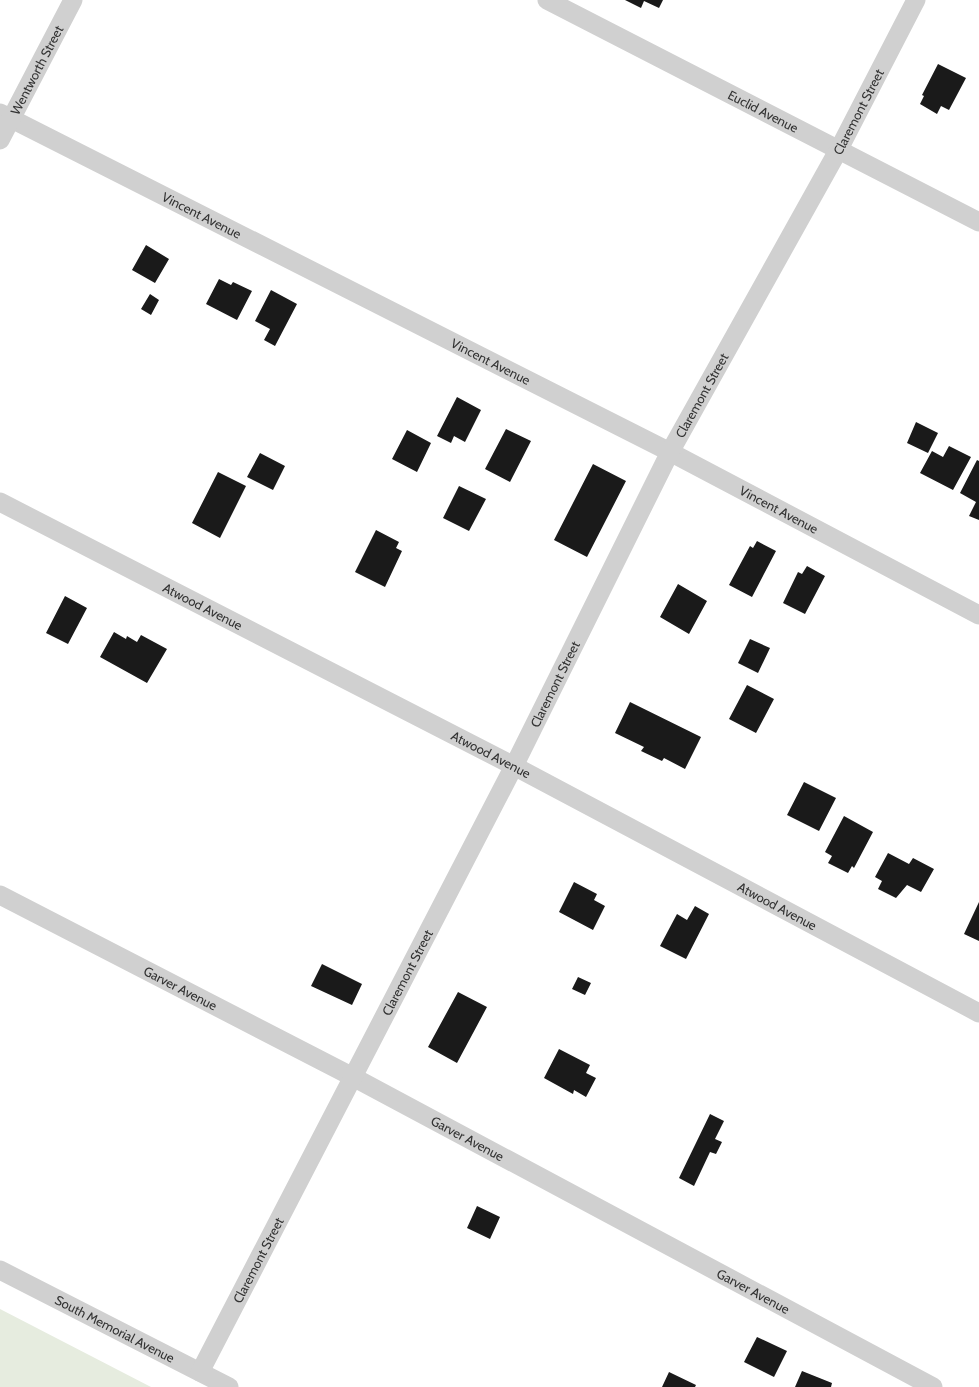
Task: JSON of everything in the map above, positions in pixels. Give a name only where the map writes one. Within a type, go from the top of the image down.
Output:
[{"type":"street","name":"Wentworth Street","points":[[0,140],[6,116],[73,0]]},
{"type":"street","name":"Euclid Avenue","points":[[547,0],[979,222]]},
{"type":"street","name":"Claremont Street","points":[[200,1372],[514,766],[670,452],[839,149],[916,0]]},
{"type":"street","name":"Vincent Avenue","points":[[6,116],[670,452],[979,615]]},
{"type":"street","name":"Atwood Avenue","points":[[0,502],[514,766],[979,1013]]},
{"type":"street","name":"Garver Avenue","points":[[0,895],[353,1077],[933,1387]]},
{"type":"street","name":"South Memorial Avenue","points":[[0,1270],[229,1387]]},
{"type":"shaded area","points":[[0,1309],[151,1387],[0,1387]]},
{"type":"building","points":[[625,0],[663,0],[659,8],[644,1],[641,8]]},
{"type":"building","points":[[938,64],[966,78],[949,110],[941,106],[937,114],[920,104],[924,96],[922,95]]},
{"type":"building","points":[[146,245],[169,259],[155,283],[132,270]]},
{"type":"building","points":[[219,279],[231,285],[233,282],[252,291],[237,320],[206,304]]},
{"type":"building","points":[[271,290],[297,304],[275,346],[264,340],[270,329],[255,321]]},
{"type":"building","points":[[150,294],[159,300],[151,315],[141,309]]},
{"type":"building","points":[[457,397],[481,410],[465,442],[454,436],[451,443],[437,436]]},
{"type":"building","points":[[916,422],[938,433],[928,453],[907,443]]},
{"type":"building","points":[[506,429],[531,441],[510,482],[485,469]]},
{"type":"building","points":[[407,430],[431,443],[417,472],[392,459]]},
{"type":"building","points":[[949,446],[971,457],[953,490],[920,473],[932,451],[943,457]]},
{"type":"building","points":[[260,453],[285,466],[273,490],[247,477]]},
{"type":"building","points":[[977,460],[979,461],[979,520],[969,516],[976,502],[960,493]]},
{"type":"building","points":[[593,464],[626,481],[587,557],[554,540]]},
{"type":"building","points":[[218,472],[246,486],[220,538],[192,523]]},
{"type":"building","points":[[459,486],[486,499],[469,531],[443,518]]},
{"type":"building","points":[[376,530],[399,542],[396,548],[402,551],[385,587],[355,572]]},
{"type":"building","points":[[757,541],[776,551],[752,597],[729,585],[750,546],[753,548]]},
{"type":"building","points":[[807,566],[825,576],[805,614],[783,603],[798,572],[802,574]]},
{"type":"building","points":[[678,584],[707,601],[689,634],[660,617]]},
{"type":"building","points":[[65,596],[87,608],[68,644],[46,633]]},
{"type":"building","points":[[114,632],[126,639],[127,636],[137,642],[141,635],[167,649],[147,683],[100,657]]},
{"type":"building","points":[[750,639],[770,648],[758,673],[738,663]]},
{"type":"building","points":[[747,685],[774,699],[756,733],[729,719]]},
{"type":"building","points":[[630,702],[701,737],[685,769],[664,758],[662,761],[641,751],[644,747],[615,733]]},
{"type":"building","points":[[804,782],[836,798],[819,831],[787,815]]},
{"type":"building","points":[[844,816],[873,832],[854,868],[852,866],[848,873],[828,863],[832,856],[825,852]]},
{"type":"building","points":[[888,853],[909,864],[913,858],[934,869],[921,892],[907,885],[896,898],[878,889],[882,881],[875,877]]},
{"type":"building","points":[[574,882],[597,894],[594,900],[605,906],[593,930],[559,912]]},
{"type":"building","points":[[979,902],[979,941],[964,934]]},
{"type":"building","points":[[695,906],[709,914],[686,959],[660,946],[677,914],[687,920]]},
{"type":"building","points":[[322,964],[362,984],[352,1005],[311,986]]},
{"type":"building","points":[[578,977],[591,983],[585,995],[572,989]]},
{"type":"building","points":[[458,992],[487,1007],[457,1063],[428,1047]]},
{"type":"building","points":[[559,1049],[590,1065],[586,1073],[596,1078],[586,1097],[574,1090],[573,1094],[544,1078]]},
{"type":"building","points":[[710,1114],[724,1121],[715,1139],[722,1142],[716,1154],[710,1152],[694,1186],[679,1178]]},
{"type":"building","points":[[477,1206],[500,1217],[490,1239],[467,1228]]},
{"type":"building","points":[[757,1337],[787,1351],[774,1377],[744,1362]]},
{"type":"building","points":[[802,1371],[832,1383],[831,1387],[795,1387]]},
{"type":"building","points":[[669,1372],[696,1385],[695,1387],[662,1387]]}]
